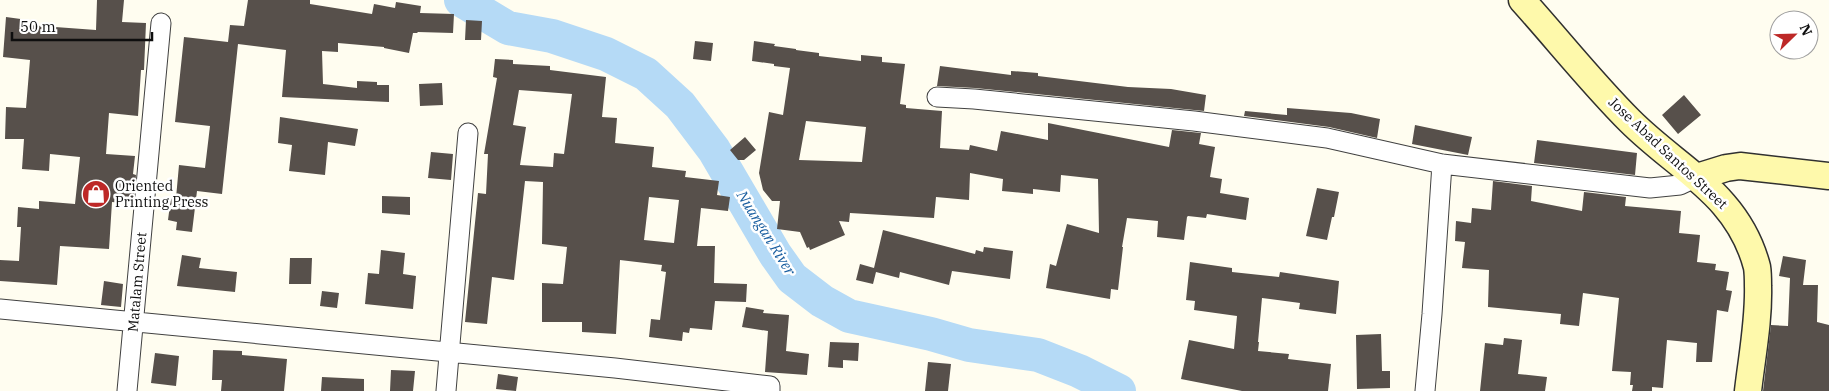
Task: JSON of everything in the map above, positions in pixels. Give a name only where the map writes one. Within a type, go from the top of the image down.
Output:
[{"type":"main road","name":"Jose Abad Santos Street","points":[[1522,0],[1630,121],[1718,196],[1740,224],[1750,243],[1758,269],[1758,303],[1748,391]]},
{"type":"main road","points":[[1696,177],[1740,166],[1829,176]]},
{"type":"street","name":"Matalam Street","points":[[127,391],[162,23]]},
{"type":"street","points":[[937,97],[1184,120],[1327,138],[1442,164],[1650,188],[1680,185],[1696,177]]},
{"type":"street","points":[[446,391],[468,133]]},
{"type":"street","points":[[1425,391],[1442,164]]},
{"type":"street","points":[[0,309],[615,368],[770,388]]},
{"type":"building","points":[[97,0],[124,0],[122,22],[146,23],[144,70],[141,70],[138,116],[109,113],[106,154],[135,156],[133,174],[136,175],[133,204],[112,202],[109,249],[60,246],[57,285],[0,281],[0,260],[19,261],[21,227],[17,227],[18,207],[39,209],[39,201],[75,204],[80,157],[50,154],[49,171],[22,169],[24,139],[5,139],[6,107],[26,108],[30,60],[3,57],[6,17],[28,20],[28,25],[96,30]]},
{"type":"building","points":[[248,0],[310,0],[310,4],[372,14],[374,4],[395,8],[396,2],[421,6],[420,13],[454,14],[453,33],[413,33],[409,53],[384,47],[338,43],[338,52],[322,51],[323,84],[357,88],[357,81],[389,85],[389,102],[282,97],[286,50],[238,44],[222,194],[197,191],[192,232],[176,230],[177,222],[168,220],[171,197],[176,198],[179,165],[205,168],[210,126],[175,122],[184,37],[228,42],[230,25],[244,26]]},
{"type":"building","points":[[466,20],[482,21],[481,40],[465,40]]},
{"type":"building","points":[[695,41],[713,43],[711,61],[693,59]]},
{"type":"building","points":[[754,41],[819,53],[819,56],[861,61],[861,55],[882,57],[882,62],[905,64],[900,104],[906,105],[906,108],[942,111],[940,148],[969,150],[970,145],[997,151],[1001,131],[1048,140],[1048,123],[1169,147],[1172,130],[1201,133],[1199,144],[1215,147],[1210,177],[1222,179],[1220,193],[1249,198],[1246,220],[1207,214],[1206,218],[1188,216],[1184,240],[1157,237],[1158,221],[1127,218],[1118,290],[1111,289],[1110,299],[1046,288],[1050,264],[1056,266],[1067,224],[1099,233],[1098,179],[1061,175],[1060,192],[1033,189],[1033,194],[1002,191],[1003,179],[970,173],[969,200],[936,197],[934,218],[850,213],[849,222],[839,221],[845,235],[810,250],[809,247],[807,248],[800,232],[777,229],[780,201],[772,201],[763,190],[759,173],[769,112],[783,115],[790,68],[752,61]],"holes":[[[806,121],[866,127],[862,162],[799,160]]]},
{"type":"building","points":[[495,59],[513,60],[513,64],[550,66],[550,70],[606,77],[602,117],[617,118],[615,143],[654,147],[652,167],[686,171],[685,177],[719,181],[717,195],[730,197],[728,211],[701,208],[697,246],[715,246],[714,283],[747,284],[746,302],[715,301],[712,330],[690,328],[689,333],[683,332],[682,341],[649,337],[651,319],[660,320],[666,272],[661,271],[662,265],[620,260],[616,334],[582,332],[582,322],[542,322],[542,283],[563,284],[567,247],[542,244],[543,182],[525,181],[514,280],[492,277],[487,324],[465,322],[478,193],[486,194],[488,154],[484,154],[497,78],[493,77]],"holes":[[[519,90],[572,94],[564,154],[554,153],[553,167],[520,165],[526,127],[513,125]],[[649,197],[679,200],[674,243],[644,240]]]},
{"type":"building","points":[[940,66],[1011,75],[1011,71],[1038,73],[1038,76],[1128,87],[1171,89],[1206,95],[1204,111],[975,88],[937,86]]},
{"type":"building","points":[[442,83],[443,105],[420,106],[419,84]]},
{"type":"building","points":[[1684,95],[1701,115],[1678,134],[1662,115]]},
{"type":"building","points":[[1287,108],[1351,113],[1380,119],[1377,138],[1329,127],[1244,116],[1245,111],[1287,115]]},
{"type":"building","points":[[280,117],[358,129],[355,146],[328,142],[325,175],[289,171],[292,145],[278,143]]},
{"type":"building","points":[[1415,125],[1472,137],[1468,155],[1412,144]]},
{"type":"building","points":[[745,137],[756,150],[744,160],[738,160],[730,150]]},
{"type":"building","points":[[1537,140],[1637,153],[1635,175],[1534,163]]},
{"type":"building","points":[[431,152],[453,154],[451,180],[428,178]]},
{"type":"building","points":[[1493,181],[1532,186],[1531,201],[1582,211],[1584,192],[1626,197],[1625,206],[1681,211],[1679,233],[1700,235],[1697,262],[1716,264],[1715,270],[1729,272],[1726,290],[1732,291],[1728,312],[1717,310],[1712,362],[1696,362],[1697,343],[1667,340],[1663,388],[1652,387],[1652,391],[1632,391],[1633,385],[1630,385],[1631,372],[1612,371],[1619,298],[1583,293],[1579,326],[1560,324],[1561,314],[1488,307],[1489,270],[1462,268],[1465,242],[1455,241],[1456,221],[1471,223],[1472,208],[1491,210]]},
{"type":"building","points":[[1317,188],[1339,192],[1327,240],[1306,236]]},
{"type":"building","points":[[382,196],[410,197],[410,215],[382,213]]},
{"type":"building","points":[[883,230],[975,254],[976,250],[983,252],[984,247],[1013,251],[1010,279],[952,271],[949,285],[900,272],[899,278],[876,272],[873,284],[856,280],[860,264],[874,268]]},
{"type":"building","points":[[381,250],[405,253],[403,274],[416,276],[413,309],[365,304],[368,273],[379,274]]},
{"type":"building","points":[[182,255],[201,258],[199,268],[237,272],[235,292],[177,286]]},
{"type":"building","points":[[1783,256],[1806,260],[1803,285],[1818,285],[1817,322],[1829,325],[1829,391],[1763,391],[1771,325],[1788,326],[1790,278],[1779,276]]},
{"type":"building","points":[[290,258],[312,258],[311,284],[289,284]]},
{"type":"building","points":[[1190,262],[1232,268],[1232,272],[1279,277],[1280,272],[1339,281],[1336,314],[1299,309],[1300,303],[1262,298],[1258,351],[1289,354],[1288,359],[1331,364],[1328,391],[1242,391],[1181,379],[1189,340],[1234,349],[1237,316],[1194,310],[1195,301],[1186,300]]},
{"type":"building","points":[[104,281],[123,284],[121,307],[101,305]]},
{"type":"building","points":[[322,291],[339,293],[337,308],[320,306]]},
{"type":"building","points":[[746,307],[764,310],[763,313],[789,315],[786,351],[809,354],[807,375],[765,372],[768,331],[742,327]]},
{"type":"building","points":[[1381,334],[1382,371],[1390,371],[1390,388],[1357,389],[1356,335]]},
{"type":"building","points":[[1504,338],[1522,340],[1518,374],[1547,377],[1545,391],[1480,391],[1485,343],[1503,345]]},
{"type":"building","points":[[830,342],[859,343],[858,361],[843,360],[843,368],[828,367]]},
{"type":"building","points":[[213,350],[242,351],[242,355],[287,359],[284,391],[221,391],[222,380],[212,380]]},
{"type":"building","points":[[155,353],[179,356],[176,386],[151,383]]},
{"type":"building","points":[[928,362],[951,364],[948,391],[925,391]]},
{"type":"building","points":[[391,370],[415,371],[413,391],[390,391]]},
{"type":"building","points":[[498,374],[518,377],[516,391],[496,389]]},
{"type":"building","points":[[322,377],[364,379],[364,391],[321,391]]},
{"type":"waterway","name":"Nuangan River","points":[[461,0],[508,28],[552,36],[606,54],[646,74],[680,105],[714,150],[775,254],[792,278],[822,301],[849,316],[931,334],[969,345],[1038,355],[1079,371],[1119,391]]},
{"type":"place","name":"Oriented Printing Press","points":[[96,194]]}]
